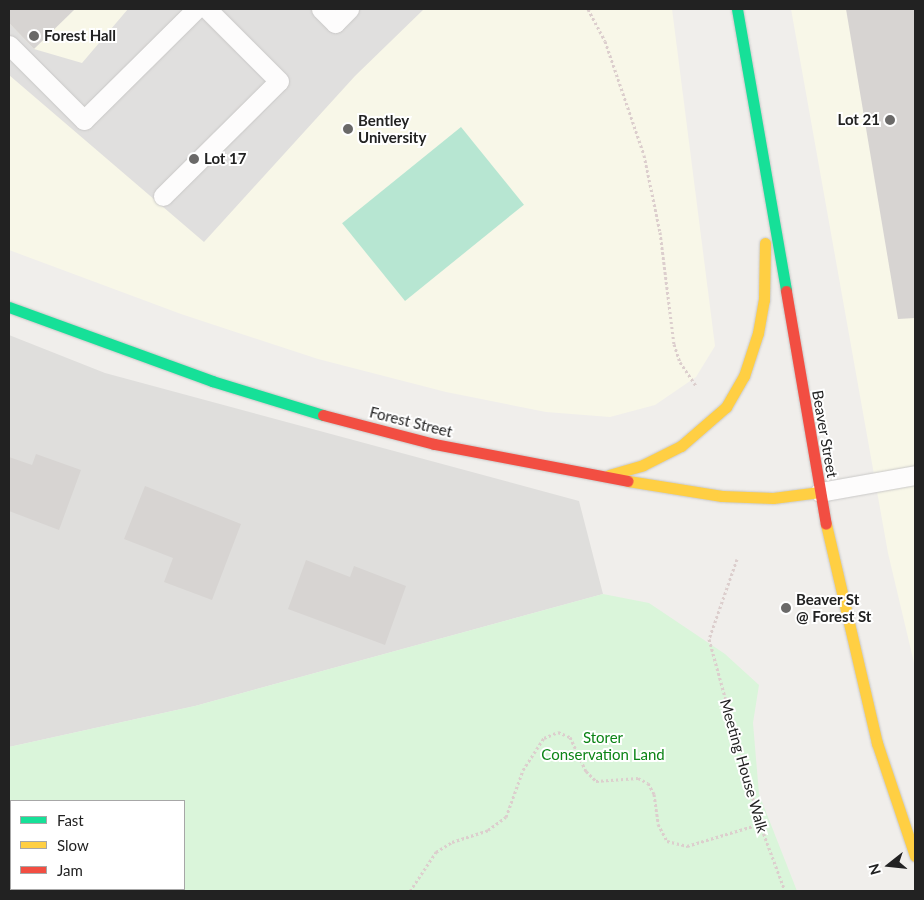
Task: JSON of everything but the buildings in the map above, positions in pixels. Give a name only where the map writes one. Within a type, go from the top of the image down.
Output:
[{"type":"street","name":"Beaver Street","points":[[737,9],[820,492],[859,676],[877,744],[915,856]]},
{"type":"street","points":[[601,477],[642,465],[682,446],[726,408],[744,376],[758,333],[764,300],[765,231],[761,142]]},
{"type":"street","name":"Forest Street","points":[[9,307],[212,382],[303,410],[434,444],[601,477],[746,498],[794,497],[820,492]]},
{"type":"lane","points":[[9,46],[84,120],[196,9]]},
{"type":"lane","points":[[163,196],[279,81],[207,9]]},
{"type":"lane","points":[[321,9],[335,23],[349,9]]},
{"type":"lane","points":[[820,492],[915,475]]},
{"type":"path","points":[[588,9],[606,41],[644,155],[660,232],[674,344],[680,362],[701,391]]},
{"type":"path","name":"Meeting House Walk","points":[[737,559],[709,639],[760,824],[785,891]]},
{"type":"path","points":[[410,891],[436,852],[452,842],[488,830],[506,817],[523,770],[544,738],[558,732],[570,737],[586,771],[596,781],[638,778],[648,783],[654,794],[658,824],[667,842],[687,846],[760,824]]},
{"type":"shaded area","name":"Bentley University","points":[[9,9],[672,9],[715,346],[696,377],[655,405],[610,417],[546,412],[446,392],[318,359],[181,314],[9,250]]},
{"type":"shaded area","name":"Lot 17","points":[[128,9],[424,9],[355,76],[204,242],[9,75],[9,23],[34,49],[82,63]]},
{"type":"shaded area","points":[[791,9],[915,9],[915,667],[888,553]]},
{"type":"shaded area","points":[[9,335],[105,373],[579,501],[603,594],[195,706],[9,747]]},
{"type":"green space","points":[[461,127],[524,205],[405,301],[342,223]]},
{"type":"green space","name":"Storer Conservation Land","points":[[603,594],[649,603],[725,654],[759,685],[753,723],[759,794],[797,891],[9,891],[9,747],[195,706]]},
{"type":"traffic: fast","points":[[737,9],[786,291]]},
{"type":"traffic: fast","points":[[9,307],[212,381],[323,415]]},
{"type":"traffic: slow","points":[[609,475],[643,465],[681,446],[726,407],[744,376],[758,333],[764,300],[765,243]]},
{"type":"traffic: slow","points":[[628,481],[722,496],[773,498],[820,492]]},
{"type":"traffic: slow","points":[[826,524],[877,743],[915,856]]},
{"type":"traffic: jam","points":[[786,291],[826,524]]},
{"type":"traffic: jam","points":[[323,415],[434,444],[628,481]]},
{"type":"place","name":"Forest Hall","points":[[34,36]]},
{"type":"place","name":"Lot 21","points":[[890,120]]},
{"type":"place","name":"Bentley University","points":[[348,129]]},
{"type":"place","name":"Lot 17","points":[[194,159]]},
{"type":"place","name":"Beaver St @ Forest St","points":[[786,608]]}]
